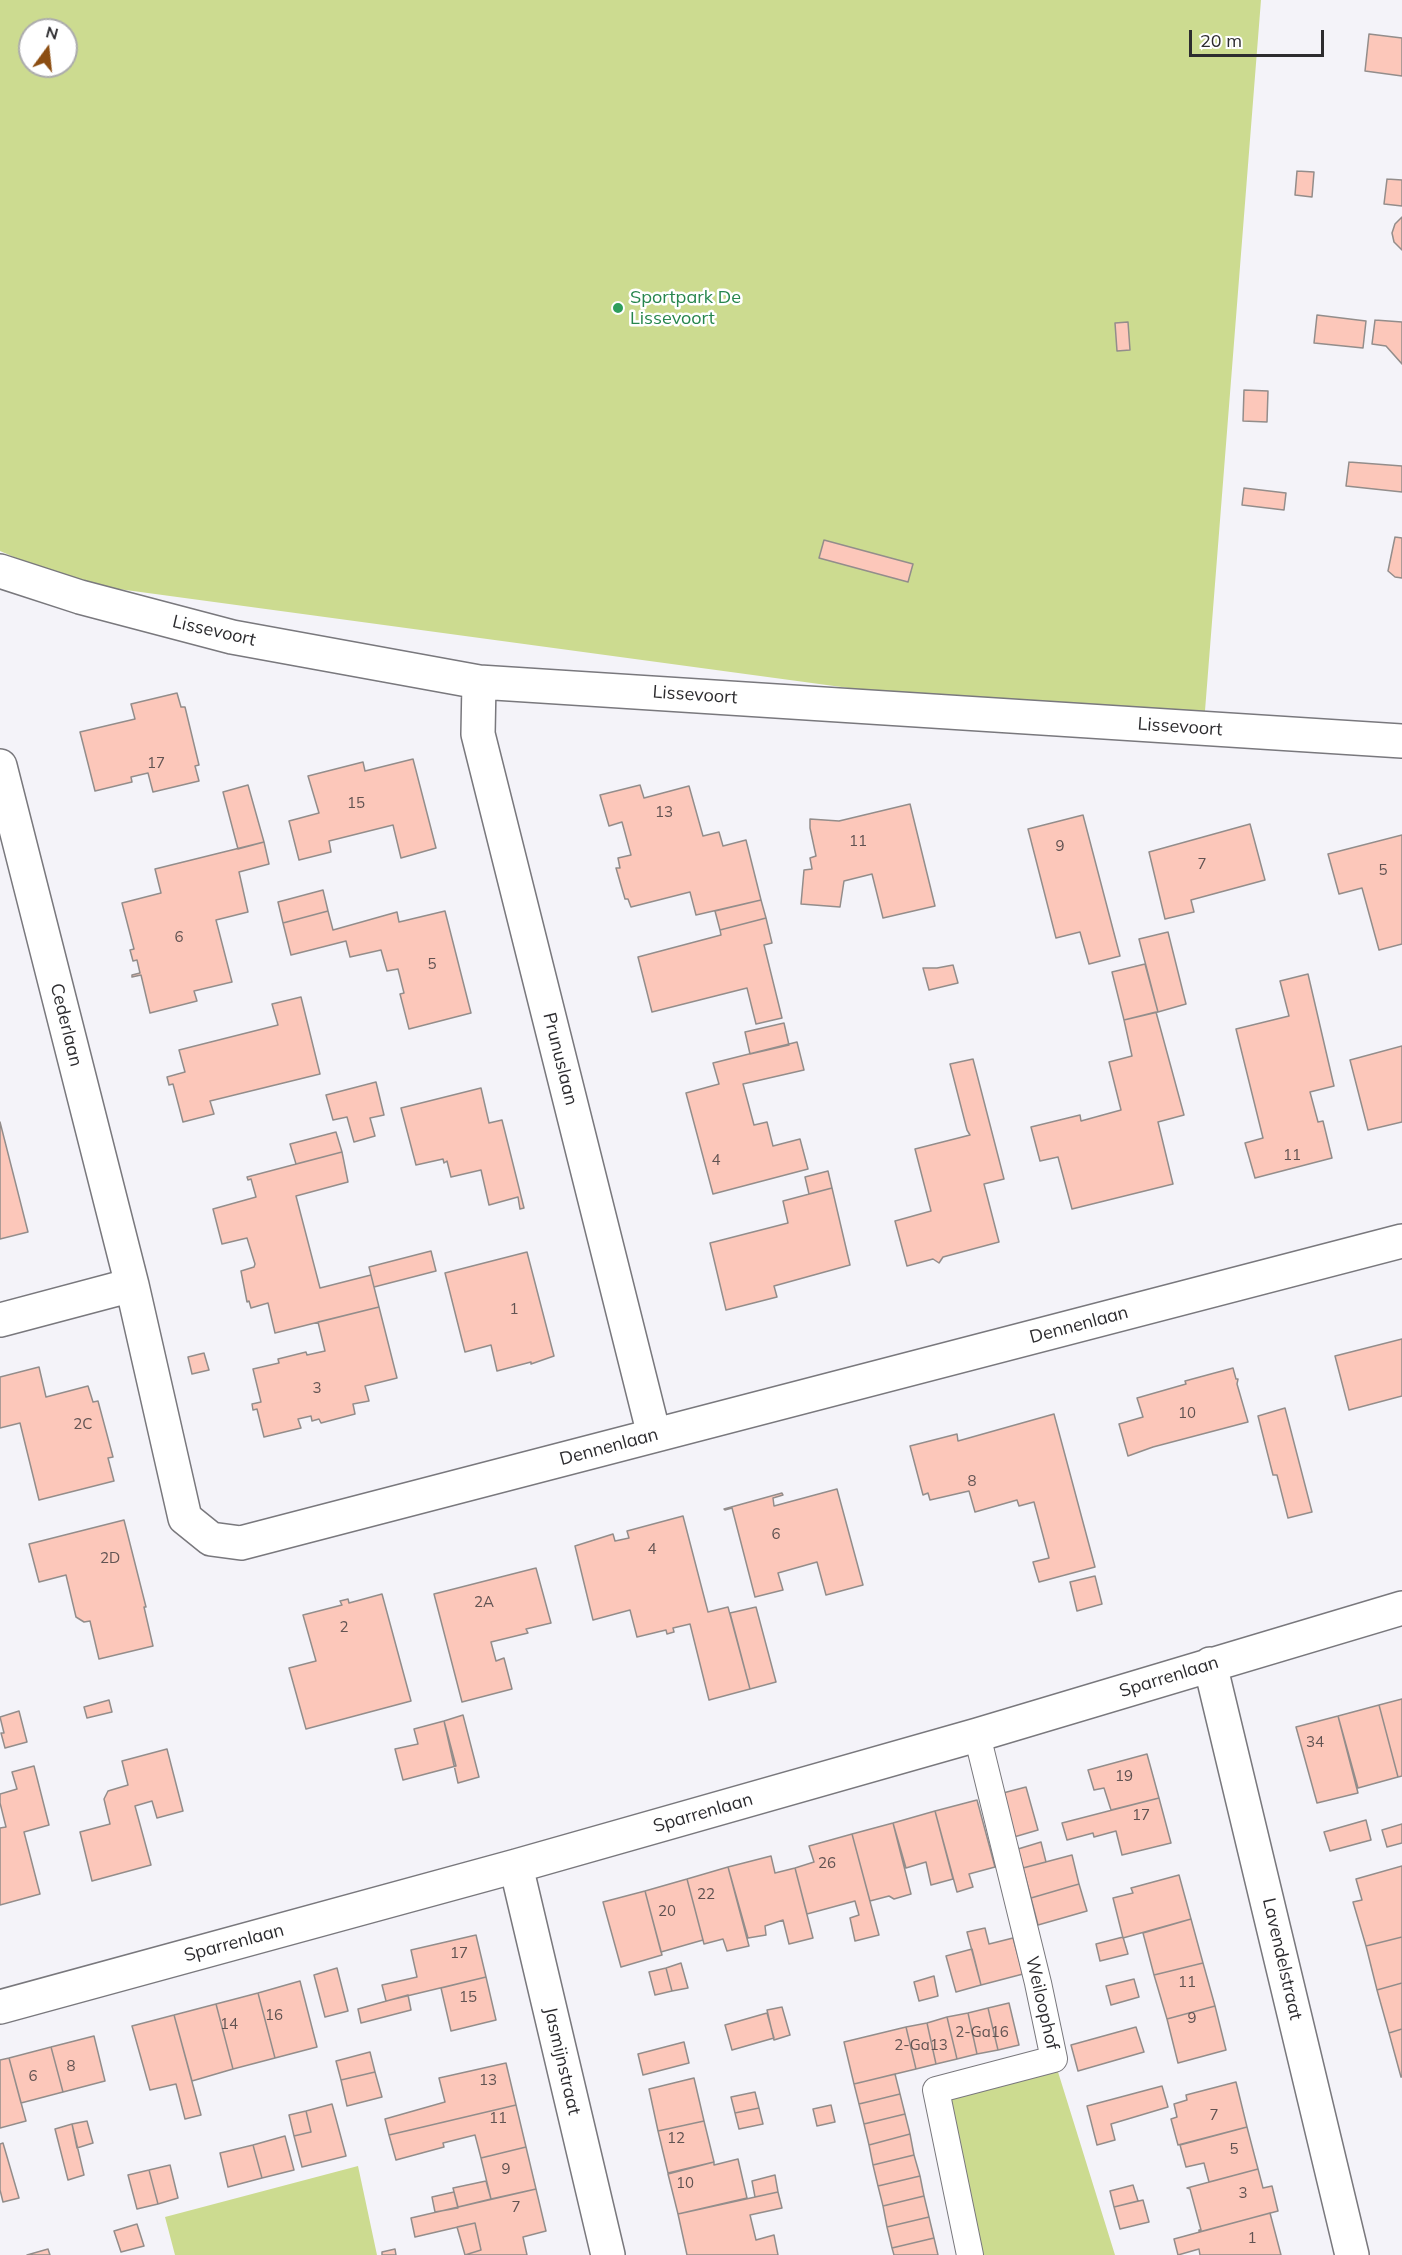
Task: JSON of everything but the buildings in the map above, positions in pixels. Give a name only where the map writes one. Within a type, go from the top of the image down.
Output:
[{"type":"street","name":"Lissevoort","points":[[0,572],[80,597],[232,637],[478,682],[1402,741]]},
{"type":"street","name":"Prunuslaan","points":[[478,682],[478,734],[654,1435]]},
{"type":"street","name":"Cederlaan","points":[[0,766],[132,1285]]},
{"type":"street","name":"Dennenlaan","points":[[132,1285],[185,1518],[211,1539],[241,1543],[1402,1241]]},
{"type":"street","points":[[0,1320],[132,1285]]},
{"type":"street","name":"Sparrenlaan","points":[[0,2007],[516,1866],[977,1735],[1402,1608]]},
{"type":"street","name":"Lavendelstraat","points":[[1210,1664],[1352,2255]]},
{"type":"street","name":"Jasmijnstraat","points":[[516,1866],[608,2255]]},
{"type":"lane","name":"Weiloophof","points":[[970,2255],[936,2090],[1054,2059],[977,1735]]},
{"type":"green space","name":"Sportpark De Lissevoort","points":[[0,0],[1261,0],[1203,736],[74,583],[0,551]]},
{"type":"green space","points":[[1054,2059],[1115,2255],[970,2255],[936,2090]]},
{"type":"green space","points":[[358,2166],[377,2255],[175,2255],[165,2217]]},
{"type":"place","name":"Sportpark De Lissevoort","points":[[618,308]]}]
